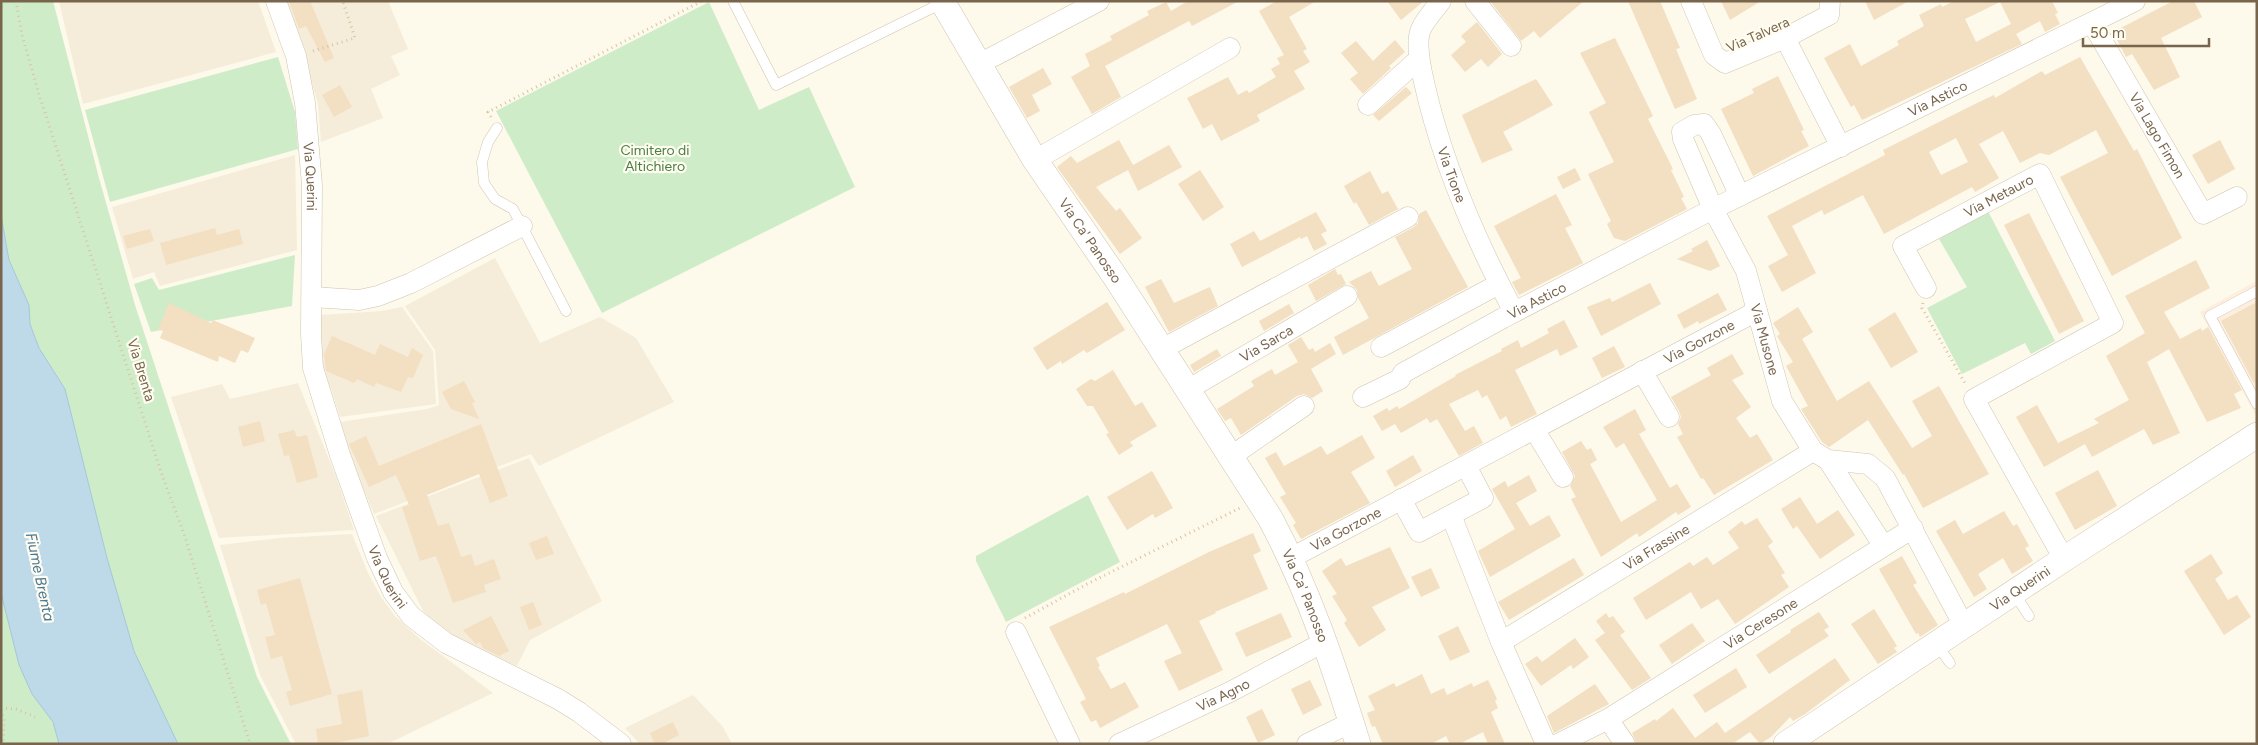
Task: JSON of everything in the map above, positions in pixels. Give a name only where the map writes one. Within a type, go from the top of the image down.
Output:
[{"type":"street","name":"Via Querini","points":[[276,1],[296,56],[302,79],[309,144],[312,210],[311,342],[313,368],[343,464],[377,558],[393,592],[411,616],[446,643],[558,699],[579,712],[621,744]]},
{"type":"street","points":[[979,64],[1098,1]]},
{"type":"street","name":"Via Tione","points":[[1441,1],[1420,30],[1419,59],[1432,119],[1456,188],[1499,284],[1514,312]]},
{"type":"street","points":[[1474,1],[1511,46]]},
{"type":"street","name":"Via Talvera","points":[[1691,1],[1714,55],[1725,63],[1785,38],[1829,15],[1830,2],[1714,55]]},
{"type":"street","name":"Via Astico","points":[[1363,397],[1400,379],[1403,373],[1514,312],[1713,209],[2135,1]]},
{"type":"street","name":"Via Ca' Panosso","points":[[943,2],[1035,160],[1116,278],[1258,499],[1291,558],[1324,642],[1355,733]]},
{"type":"street","name":"Via Lago Fimon","points":[[2092,23],[2203,214],[2237,197]]},
{"type":"street","name":"Via Talvera","points":[[1785,38],[1841,147]]},
{"type":"street","points":[[1035,160],[1230,48]]},
{"type":"street","points":[[1368,105],[1419,59]]},
{"type":"street","points":[[1713,209],[1683,139],[1682,132],[1694,125],[1704,124],[1712,134],[1740,196]]},
{"type":"street","name":"Via Metauro","points":[[1926,288],[1903,246],[2040,174],[2113,323],[1974,399]]},
{"type":"street","name":"Via Musone","points":[[1713,209],[1746,271],[1782,402],[1883,545]]},
{"type":"street","points":[[1162,348],[1408,217]]},
{"type":"street","points":[[312,297],[359,300],[378,296],[411,283],[522,226]]},
{"type":"street","points":[[1381,347],[1499,284]]},
{"type":"street","name":"Via Sarca","points":[[1187,390],[1347,296]]},
{"type":"street","name":"Via Gorzone","points":[[1291,558],[1757,311]]},
{"type":"street","points":[[1642,372],[1669,417]]},
{"type":"street","points":[[1974,399],[2064,559]]},
{"type":"street","points":[[1230,457],[1304,406]]},
{"type":"street","points":[[1534,428],[1563,476]]},
{"type":"street","name":"Via Querini","points":[[1790,743],[1944,653],[1964,626],[2064,559],[2257,435]]},
{"type":"street","points":[[1821,456],[1868,464],[1885,478],[1964,626]]},
{"type":"street","name":"Via Frassine","points":[[1502,642],[1821,456]]},
{"type":"street","points":[[1400,499],[1419,532],[1451,516],[1482,498],[1466,466]]},
{"type":"street","points":[[1451,516],[1546,744]]},
{"type":"street","name":"Via Ceresone","points":[[1558,744],[1608,718],[1913,528]]},
{"type":"street","points":[[1016,632],[1070,744]]},
{"type":"street","name":"Via Agno","points":[[1119,744],[1230,692],[1324,642]]},
{"type":"street","points":[[1608,718],[1625,744]]},
{"type":"street","points":[[1307,744],[1355,733]]},
{"type":"lane","points":[[733,1],[776,85],[943,2]]},
{"type":"lane","points":[[497,128],[488,142],[482,162],[484,183],[495,200],[513,209],[566,311]]},
{"type":"lane","points":[[2257,291],[2210,316],[2257,404]]},
{"type":"lane","points":[[2014,592],[2029,616]]},
{"type":"path","name":"Via Brenta","points":[[16,1],[22,35],[38,91],[161,472],[184,534],[250,744]]},
{"type":"path","points":[[497,128],[488,112],[702,1]]},
{"type":"path","points":[[296,56],[355,38],[343,2]]},
{"type":"path","points":[[1926,288],[1922,308],[1974,399]]},
{"type":"path","points":[[1016,632],[1014,624],[1258,499]]},
{"type":"path","points":[[3,744],[4,720],[1,709],[16,709],[35,717]]},
{"type":"shaded area","points":[[59,1],[258,1],[276,52],[83,104]]},
{"type":"shaded area","points":[[285,1],[388,1],[408,49],[391,56],[400,75],[371,89],[383,118],[321,142],[318,104]]},
{"type":"shaded area","points":[[295,155],[297,250],[160,286],[154,272],[133,279],[112,207]]},
{"type":"shaded area","points":[[495,258],[540,343],[600,317],[636,338],[674,402],[539,466],[531,454],[374,514],[356,472],[340,422],[427,409],[439,405],[435,350],[405,306]]},
{"type":"shaded area","points":[[2257,281],[2257,413],[2255,414],[2200,312]]},
{"type":"shaded area","points":[[402,307],[433,351],[436,404],[340,417],[331,389],[324,377],[321,363],[321,315],[382,311]]},
{"type":"shaded area","points":[[298,383],[337,479],[354,530],[219,538],[171,397],[222,384],[230,399]]},
{"type":"shaded area","points":[[529,458],[602,601],[530,640],[517,666],[460,642],[423,611],[376,516]]},
{"type":"shaded area","points":[[352,534],[368,573],[381,597],[395,616],[420,639],[493,693],[387,744],[296,744],[260,675],[220,545],[280,538]]},
{"type":"shaded area","points":[[693,695],[723,727],[732,744],[640,744],[625,728]]},
{"type":"green space","points":[[1,1],[53,1],[99,178],[135,305],[257,677],[291,744],[178,744],[134,651],[107,558],[65,389],[39,348],[30,324],[29,305],[9,260],[1,215]]},
{"type":"green space","name":"Cimitero di Altichiero","points":[[709,2],[759,110],[809,87],[855,187],[602,313],[496,111]]},
{"type":"green space","points":[[278,57],[295,112],[298,149],[110,202],[85,110]]},
{"type":"green space","points":[[1988,211],[2055,341],[2031,354],[2025,343],[1962,374],[1927,308],[1967,287],[1939,239]]},
{"type":"green space","points":[[295,255],[292,306],[151,332],[134,284],[152,278],[159,290]]},
{"type":"green space","points":[[1088,495],[1120,562],[1006,622],[976,561],[976,556]]},
{"type":"green space","points":[[1,593],[32,694],[53,722],[59,744],[1,744]]},
{"type":"water","name":"Fiume Brenta","points":[[1,215],[9,260],[29,305],[30,324],[39,348],[65,389],[107,558],[134,651],[178,744],[59,744],[53,722],[32,694],[19,665],[1,593]]},
{"type":"building","points":[[289,1],[310,1],[334,58],[325,62],[306,26],[299,29]]},
{"type":"building","points":[[1188,1],[1239,1],[1192,26],[1189,21],[1105,66],[1121,97],[1092,114],[1071,77],[1090,66],[1085,54],[1112,40],[1110,36],[1149,15],[1147,11],[1166,2],[1171,11]]},
{"type":"building","points":[[1277,1],[1316,1],[1289,17],[1307,49],[1303,51],[1310,62],[1294,71],[1305,89],[1257,115],[1260,121],[1221,141],[1212,124],[1203,129],[1187,98],[1228,77],[1238,95],[1247,90],[1249,93],[1276,77],[1271,69],[1280,64],[1277,58],[1284,55],[1259,11]]},
{"type":"building","points":[[1387,1],[1424,1],[1401,20]]},
{"type":"building","points":[[1490,1],[1584,1],[1540,38],[1534,31],[1521,41]]},
{"type":"building","points":[[1628,1],[1660,1],[1680,48],[1676,49],[1697,99],[1675,109]]},
{"type":"building","points":[[1721,1],[1761,1],[1730,20]]},
{"type":"building","points":[[1865,1],[1909,1],[1874,20]]},
{"type":"building","points":[[1954,1],[2052,1],[2058,13],[2055,14],[2060,24],[2045,32],[2040,21],[2016,34],[2022,44],[1862,120],[1854,105],[1851,107],[1824,58],[1850,44],[1861,66],[1899,45],[1897,41],[1924,26],[1919,15],[1941,4],[1942,7]],"holes":[[[2000,2],[2011,24],[1976,42],[1965,19]]]},
{"type":"building","points":[[2173,1],[2194,1],[2202,17],[2161,38],[2180,77],[2154,90],[2132,54],[2126,57],[2113,32]]},
{"type":"building","points":[[1477,22],[1502,54],[1488,67],[1481,59],[1465,72],[1451,55],[1466,42],[1461,36]]},
{"type":"building","points":[[1615,38],[1653,116],[1648,119],[1673,169],[1671,170],[1684,197],[1681,198],[1687,209],[1625,241],[1614,238],[1607,224],[1611,221],[1588,174],[1614,162],[1589,112],[1606,103],[1580,53]]},
{"type":"building","points":[[1395,40],[1405,52],[1363,94],[1350,79],[1358,73],[1341,53],[1356,41],[1373,61]]},
{"type":"building","points":[[2080,57],[2134,151],[2137,149],[2182,238],[2112,276],[2060,177],[2108,153],[2096,130],[2049,155],[2040,153],[2020,163],[2003,131],[1979,144],[1999,178],[1975,192],[1972,187],[1884,234],[1863,195],[1824,215],[1822,210],[1792,226],[1816,273],[1782,292],[1768,266],[1788,255],[1767,216],[1885,155],[1883,150],[1994,95],[1995,98],[2042,71],[2045,75]],"holes":[[[1956,138],[1968,162],[1941,175],[1929,152]]]},
{"type":"building","points":[[1043,68],[1052,84],[1032,95],[1040,111],[1027,118],[1009,87]]},
{"type":"building","points":[[1778,76],[1804,130],[1801,131],[1809,146],[1753,176],[1721,109],[1754,93],[1752,89]]},
{"type":"building","points":[[1536,79],[1553,105],[1503,132],[1513,150],[1482,163],[1462,115]]},
{"type":"building","points":[[340,85],[352,107],[334,117],[322,95]]},
{"type":"building","points":[[1406,87],[1412,93],[1379,121],[1373,115]]},
{"type":"building","points":[[1119,140],[1133,165],[1169,145],[1182,167],[1138,191],[1128,170],[1096,187],[1116,211],[1120,208],[1142,238],[1120,254],[1057,167],[1071,156],[1077,163]]},
{"type":"building","points":[[2220,140],[2235,169],[2208,184],[2192,155]]},
{"type":"building","points":[[1575,168],[1581,180],[1563,189],[1557,177]]},
{"type":"building","points":[[1200,170],[1224,207],[1203,221],[1178,184]]},
{"type":"building","points":[[1370,171],[1382,194],[1388,191],[1398,209],[1369,225],[1344,186]]},
{"type":"building","points":[[1556,194],[1572,225],[1565,228],[1583,263],[1519,295],[1512,282],[1521,278],[1494,226]]},
{"type":"building","points":[[1426,210],[1468,287],[1343,355],[1334,337],[1369,318],[1358,298],[1357,290],[1349,282],[1371,271],[1379,286],[1412,269],[1395,237],[1414,227],[1418,223],[1419,214]]},
{"type":"building","points":[[1316,212],[1327,231],[1321,234],[1327,244],[1314,251],[1307,236],[1301,239],[1300,237],[1242,267],[1230,244],[1254,231],[1260,241]]},
{"type":"building","points":[[2029,213],[2084,321],[2059,334],[2004,225]]},
{"type":"building","points":[[215,228],[217,235],[239,229],[243,244],[166,265],[160,243]]},
{"type":"building","points":[[150,229],[154,241],[127,249],[123,236]]},
{"type":"building","points":[[1707,240],[1720,266],[1710,271],[1677,259],[1693,251],[1691,249]]},
{"type":"building","points":[[2196,260],[2210,288],[2164,312],[2180,339],[2201,328],[2202,331],[2208,327],[2242,390],[2234,394],[2241,408],[2207,422],[2169,349],[2147,362],[2180,433],[2153,445],[2144,429],[2092,457],[2085,444],[2044,467],[2016,417],[2037,405],[2058,443],[2099,423],[2094,419],[2129,400],[2106,356],[2145,333],[2125,296]]},
{"type":"building","points":[[1335,269],[1338,275],[1341,274],[1346,284],[1316,301],[1308,285]]},
{"type":"building","points":[[1161,279],[1174,303],[1210,287],[1218,306],[1169,332],[1145,287]]},
{"type":"building","points":[[1650,283],[1661,304],[1601,336],[1587,307],[1610,298],[1612,302]]},
{"type":"building","points":[[1718,293],[1727,310],[1699,324],[1698,321],[1684,329],[1677,315]]},
{"type":"building","points":[[1107,302],[1125,330],[1087,353],[1084,350],[1062,364],[1061,361],[1047,370],[1033,348]]},
{"type":"building","points":[[2257,302],[2257,382],[2254,383],[2221,321]]},
{"type":"building","points":[[169,303],[211,323],[213,320],[255,338],[248,353],[241,350],[235,363],[219,356],[218,362],[160,338],[163,331],[158,329]]},
{"type":"building","points":[[1289,304],[1294,313],[1264,331],[1259,321]]},
{"type":"building","points":[[1798,307],[1813,332],[1802,339],[1837,401],[1869,381],[1912,448],[1932,436],[1912,401],[1939,386],[1989,474],[1923,508],[1904,474],[1868,420],[1829,447],[1822,442],[1801,409],[1808,406],[1786,366],[1793,362],[1777,336],[1780,334],[1773,323]]},
{"type":"building","points":[[1895,312],[1918,352],[1891,368],[1868,329]]},
{"type":"building","points":[[1564,320],[1578,347],[1560,356],[1557,349],[1515,370],[1537,414],[1511,427],[1506,416],[1500,420],[1487,395],[1482,398],[1478,390],[1449,404],[1465,431],[1474,426],[1483,443],[1459,456],[1437,419],[1430,423],[1427,418],[1401,433],[1395,424],[1382,431],[1373,416],[1387,408],[1389,411],[1397,406],[1399,409],[1518,340],[1521,348],[1549,333],[1547,329]]},
{"type":"building","points":[[332,336],[375,355],[380,344],[408,357],[412,348],[423,355],[413,378],[408,377],[401,392],[376,383],[374,387],[357,379],[354,383],[326,371],[324,354]]},
{"type":"building","points":[[1301,337],[1309,350],[1313,348],[1315,352],[1330,343],[1336,354],[1311,369],[1323,391],[1312,398],[1304,394],[1297,396],[1241,435],[1231,418],[1225,421],[1217,409],[1254,386],[1251,381],[1272,369],[1275,375],[1298,362],[1288,345]]},
{"type":"building","points":[[1614,346],[1625,367],[1602,378],[1592,358]]},
{"type":"building","points":[[1217,349],[1221,356],[1194,372],[1190,365]]},
{"type":"building","points":[[1732,354],[1744,374],[1732,380],[1751,407],[1736,418],[1750,438],[1757,434],[1773,460],[1714,495],[1703,478],[1701,479],[1677,437],[1683,434],[1678,424],[1681,417],[1671,397],[1711,375],[1707,368]]},
{"type":"building","points":[[1113,370],[1135,406],[1142,402],[1157,426],[1130,442],[1133,446],[1119,455],[1106,434],[1109,433],[1093,406],[1087,406],[1076,389],[1091,379],[1095,381]]},
{"type":"building","points":[[464,381],[475,402],[472,403],[479,419],[451,409],[442,392]]},
{"type":"building","points":[[1635,409],[1646,430],[1639,434],[1670,488],[1677,484],[1691,507],[1678,515],[1676,512],[1639,537],[1637,533],[1601,557],[1571,499],[1576,497],[1570,486],[1575,476],[1562,452],[1581,441],[1587,450],[1591,448],[1597,460],[1590,464],[1621,522],[1657,500],[1624,443],[1616,448],[1603,427]]},
{"type":"building","points":[[260,421],[265,441],[243,447],[238,427]]},
{"type":"building","points":[[481,424],[508,496],[490,503],[479,474],[427,495],[438,526],[449,523],[461,557],[471,554],[475,566],[494,559],[501,579],[484,585],[486,592],[453,603],[436,556],[420,561],[402,507],[409,505],[396,475],[369,487],[349,444],[366,436],[379,466]]},
{"type":"building","points":[[294,430],[297,437],[307,435],[318,477],[297,483],[289,455],[284,456],[278,434]]},
{"type":"building","points":[[1362,435],[1375,458],[1351,472],[1370,503],[1301,539],[1293,525],[1296,523],[1280,497],[1286,494],[1265,458],[1276,452],[1284,466],[1321,446],[1327,455]]},
{"type":"building","points":[[1413,455],[1422,471],[1395,487],[1386,471]]},
{"type":"building","points":[[2098,470],[2117,506],[2075,530],[2055,493]]},
{"type":"building","points":[[1152,471],[1173,508],[1155,518],[1153,514],[1127,530],[1107,497]]},
{"type":"building","points":[[1529,475],[1537,491],[1516,503],[1530,526],[1549,515],[1561,536],[1490,577],[1478,551],[1515,529],[1492,489],[1505,481],[1508,487]]},
{"type":"building","points":[[1800,497],[1817,524],[1838,510],[1855,535],[1820,559],[1797,526],[1793,529],[1781,509]]},
{"type":"building","points":[[2004,511],[2013,526],[2017,524],[2029,546],[2025,548],[2033,561],[2012,574],[2003,558],[1978,574],[1987,589],[1974,597],[1936,531],[1955,520],[1963,534]]},
{"type":"building","points":[[1757,518],[1773,542],[1768,546],[1785,573],[1781,575],[1789,587],[1735,624],[1718,599],[1701,609],[1691,592],[1646,620],[1633,598],[1690,562],[1693,566],[1707,557],[1713,565],[1739,548],[1728,532],[1742,521],[1745,525]]},
{"type":"building","points":[[1253,533],[1261,551],[1253,555],[1268,589],[1199,621],[1223,670],[1179,691],[1164,661],[1182,653],[1167,624],[1096,658],[1100,666],[1098,667],[1111,689],[1125,682],[1139,707],[1100,728],[1096,720],[1091,722],[1080,702],[1086,699],[1049,627],[1124,592],[1125,594],[1209,552]]},
{"type":"building","points":[[547,536],[554,554],[536,560],[529,543]]},
{"type":"building","points":[[1390,547],[1410,588],[1372,607],[1386,630],[1359,647],[1344,623],[1347,620],[1332,596],[1337,594],[1322,571],[1341,558],[1346,566]]},
{"type":"building","points":[[2211,554],[2223,573],[2215,579],[2228,600],[2237,595],[2251,617],[2224,635],[2184,571]]},
{"type":"building","points":[[1902,556],[1917,583],[1913,585],[1938,625],[1920,637],[1918,633],[1916,634],[1879,569]]},
{"type":"building","points":[[1574,558],[1584,575],[1509,620],[1498,602]]},
{"type":"building","points":[[1431,568],[1440,588],[1421,597],[1411,577]]},
{"type":"building","points":[[300,578],[332,694],[290,706],[286,692],[292,690],[282,656],[271,659],[265,637],[275,635],[266,603],[261,605],[257,590]]},
{"type":"building","points":[[533,602],[542,625],[529,630],[520,607]]},
{"type":"building","points":[[1874,609],[1897,646],[1894,648],[1897,652],[1878,664],[1851,624]]},
{"type":"building","points":[[1819,612],[1829,627],[1824,630],[1829,636],[1769,674],[1756,655]]},
{"type":"building","points":[[1281,613],[1292,637],[1246,657],[1235,633]]},
{"type":"building","points":[[1606,613],[1609,618],[1613,616],[1625,632],[1620,635],[1651,678],[1632,690],[1595,640],[1605,633],[1596,621]]},
{"type":"building","points":[[491,616],[509,651],[499,656],[483,648],[480,642],[476,644],[463,630]]},
{"type":"building","points":[[1692,623],[1705,641],[1672,664],[1659,645]]},
{"type":"building","points":[[1458,626],[1470,652],[1450,661],[1438,636]]},
{"type":"building","points":[[1575,638],[1589,657],[1573,669],[1571,665],[1541,686],[1525,664],[1537,656],[1542,662]]},
{"type":"building","points":[[1835,658],[1850,680],[1805,714],[1793,721],[1790,717],[1771,737],[1760,744],[1750,732],[1732,744],[1637,744],[1632,733],[1655,719],[1656,721],[1673,708],[1695,738],[1717,722],[1725,733]]},
{"type":"building","points":[[1736,668],[1747,687],[1705,713],[1693,695]]},
{"type":"building","points":[[1422,674],[1431,694],[1444,688],[1447,695],[1472,683],[1473,687],[1488,680],[1497,699],[1495,701],[1498,708],[1491,712],[1505,744],[1488,744],[1483,732],[1459,744],[1450,744],[1446,736],[1431,744],[1383,744],[1375,726],[1372,727],[1367,713],[1375,710],[1368,696],[1394,683],[1396,687]]},
{"type":"building","points":[[1310,680],[1322,705],[1303,715],[1291,689]]},
{"type":"building","points":[[1595,684],[1609,704],[1554,733],[1547,716]]},
{"type":"building","points":[[362,690],[369,736],[331,744],[318,744],[316,729],[342,724],[337,695]]},
{"type":"building","points":[[1262,709],[1275,735],[1258,743],[1246,717]]},
{"type":"building","points":[[673,722],[679,735],[662,744],[655,744],[650,733]]}]
